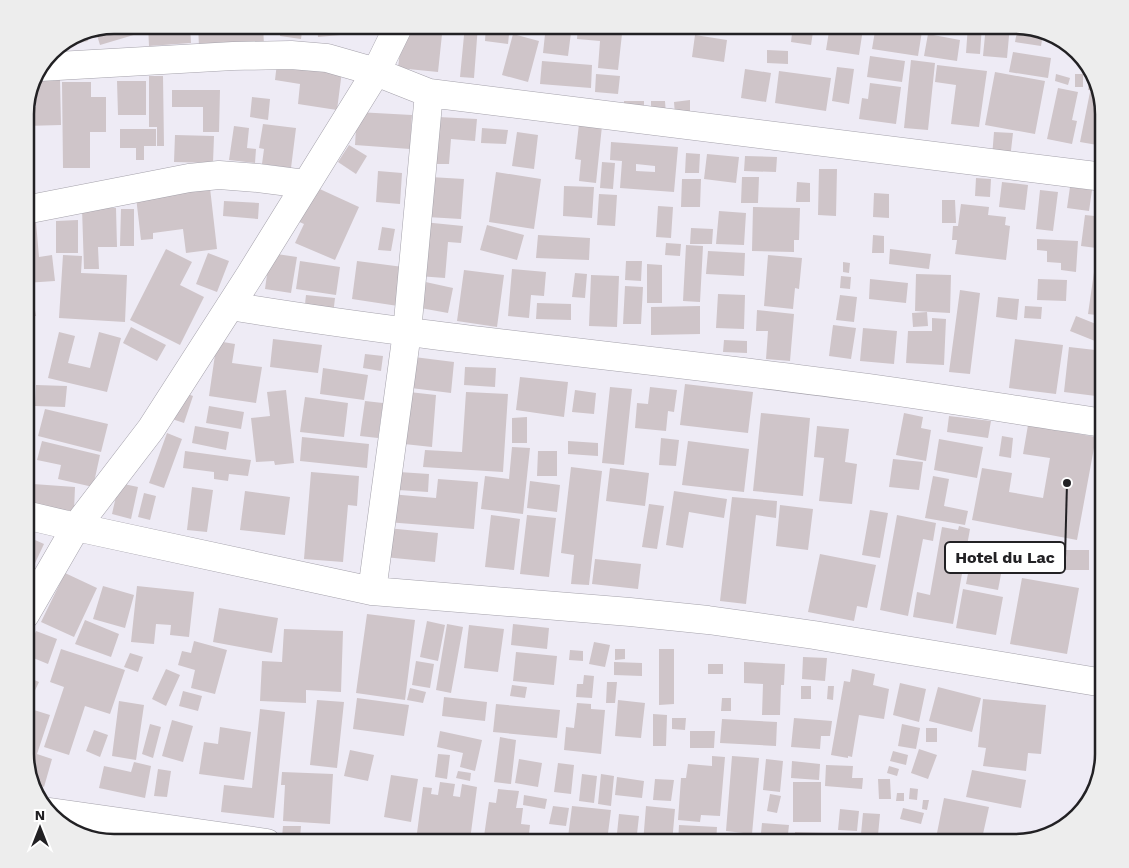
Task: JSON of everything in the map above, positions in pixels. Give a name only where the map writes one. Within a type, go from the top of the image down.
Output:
[{"type":"street","points":[[34,599],[76,527],[151,429],[230,306],[376,72],[395,34]]},
{"type":"street","points":[[49,66],[232,56],[291,55],[327,58],[376,72],[428,93],[1095,176]]},
{"type":"street","points":[[372,591],[407,332],[428,93]]},
{"type":"street","points":[[34,208],[189,178],[219,175],[305,184]]},
{"type":"street","points":[[230,306],[306,319],[407,332],[854,386],[1095,422]]},
{"type":"street","points":[[34,517],[372,591],[708,620],[814,634],[1095,681]]},
{"type":"street","points":[[65,814],[204,834]]},
{"type":"building","points":[[137,34],[100,45],[97,36]]},
{"type":"building","points":[[148,34],[190,34],[191,43],[149,46]]},
{"type":"building","points":[[198,34],[263,34],[264,45],[199,47]]},
{"type":"building","points":[[280,34],[302,34],[301,39],[280,36]]},
{"type":"building","points":[[318,34],[352,34],[318,37]]},
{"type":"building","points":[[402,34],[442,34],[438,72],[398,68]]},
{"type":"building","points":[[464,34],[477,34],[474,78],[460,77]]},
{"type":"building","points":[[485,34],[509,34],[508,44],[485,41]]},
{"type":"building","points":[[513,34],[539,41],[528,82],[502,75]]},
{"type":"building","points":[[545,34],[571,34],[568,56],[543,53]]},
{"type":"building","points":[[577,34],[622,34],[618,70],[598,68],[600,41],[577,39]]},
{"type":"building","points":[[792,34],[813,34],[811,45],[791,42]]},
{"type":"building","points":[[829,34],[862,34],[859,55],[826,50]]},
{"type":"building","points":[[874,34],[922,34],[918,56],[872,49]]},
{"type":"building","points":[[928,34],[960,40],[957,61],[924,56]]},
{"type":"building","points":[[967,34],[981,34],[980,54],[966,53]]},
{"type":"building","points":[[985,34],[1009,34],[1007,58],[983,56]]},
{"type":"building","points":[[1016,34],[1031,35],[1042,39],[1041,46],[1015,42]]},
{"type":"building","points":[[695,35],[727,40],[724,62],[692,57]]},
{"type":"building","points":[[88,38],[88,41],[74,44]]},
{"type":"building","points":[[767,50],[788,51],[788,64],[767,63]]},
{"type":"building","points":[[1013,52],[1051,58],[1048,78],[1009,72]]},
{"type":"building","points":[[870,56],[905,61],[902,82],[867,77]]},
{"type":"building","points":[[911,60],[935,63],[928,130],[904,128]]},
{"type":"building","points":[[542,61],[592,65],[591,88],[540,84]]},
{"type":"building","points":[[277,63],[342,71],[337,110],[298,104],[300,84],[275,80]]},
{"type":"building","points":[[937,65],[987,71],[979,127],[951,124],[956,85],[935,82]]},
{"type":"building","points":[[837,67],[854,69],[849,104],[832,101]]},
{"type":"building","points":[[745,69],[771,73],[766,102],[741,98]]},
{"type":"building","points":[[779,71],[831,78],[826,111],[775,103]]},
{"type":"building","points":[[995,72],[1045,81],[1035,134],[985,125]]},
{"type":"building","points":[[596,74],[620,76],[618,94],[595,92]]},
{"type":"building","points":[[1056,74],[1070,78],[1068,85],[1055,81]]},
{"type":"building","points":[[1075,74],[1083,74],[1083,87],[1075,87]]},
{"type":"building","points":[[149,76],[163,76],[164,146],[157,146],[157,127],[149,127]]},
{"type":"building","points":[[60,80],[61,125],[34,126],[36,93],[41,81]]},
{"type":"building","points":[[117,81],[146,81],[146,115],[118,115]]},
{"type":"building","points":[[62,82],[91,82],[91,97],[106,97],[106,132],[90,132],[90,168],[63,168]]},
{"type":"building","points":[[870,83],[901,87],[896,124],[859,119],[862,98],[868,99]]},
{"type":"building","points":[[1058,88],[1078,92],[1072,120],[1077,121],[1072,144],[1047,139]]},
{"type":"building","points":[[172,90],[220,90],[219,132],[203,132],[203,107],[172,107]]},
{"type":"building","points":[[1090,92],[1092,92],[1095,114],[1095,145],[1080,142]]},
{"type":"building","points":[[252,97],[270,99],[268,120],[250,117]]},
{"type":"building","points":[[690,100],[690,114],[675,115],[674,102]]},
{"type":"building","points":[[624,101],[644,101],[644,114],[624,115]]},
{"type":"building","points":[[651,101],[665,101],[666,115],[651,115]]},
{"type":"building","points":[[357,112],[412,115],[410,149],[355,145]]},
{"type":"building","points":[[438,117],[477,119],[475,141],[451,139],[449,164],[435,164]]},
{"type":"building","points":[[263,124],[296,128],[291,168],[262,164],[264,149],[259,148]]},
{"type":"building","points":[[579,124],[602,126],[596,183],[579,181],[581,160],[575,159]]},
{"type":"building","points":[[234,126],[249,128],[247,148],[256,149],[255,163],[229,160]]},
{"type":"building","points":[[482,128],[508,130],[506,144],[481,143]]},
{"type":"building","points":[[120,129],[156,129],[156,146],[144,146],[144,160],[136,160],[136,148],[120,148]]},
{"type":"building","points":[[517,132],[538,135],[534,169],[512,166]]},
{"type":"building","points":[[994,132],[1013,133],[1010,159],[992,157]]},
{"type":"building","points":[[175,135],[214,136],[213,163],[174,162]]},
{"type":"building","points":[[611,142],[678,147],[674,192],[620,188],[622,161],[610,160]],"holes":[[[636,164],[655,166],[655,172],[636,171]]]},
{"type":"building","points":[[349,145],[367,156],[356,174],[338,162]]},
{"type":"building","points":[[686,153],[700,154],[699,173],[685,173]]},
{"type":"building","points":[[707,154],[739,157],[736,183],[704,179]]},
{"type":"building","points":[[745,156],[777,157],[776,172],[744,171]]},
{"type":"building","points":[[602,162],[615,163],[613,189],[600,188]]},
{"type":"building","points":[[819,169],[837,169],[836,216],[818,215]]},
{"type":"building","points":[[378,171],[402,173],[400,204],[376,202]]},
{"type":"building","points":[[496,172],[541,179],[534,229],[489,222]]},
{"type":"building","points":[[430,177],[464,179],[461,219],[427,217]]},
{"type":"building","points":[[742,177],[759,177],[758,203],[741,203]]},
{"type":"building","points":[[976,178],[991,179],[990,197],[975,196]]},
{"type":"building","points":[[682,179],[701,179],[700,207],[681,207]]},
{"type":"building","points":[[797,182],[810,183],[810,202],[796,202]]},
{"type":"building","points":[[1002,182],[1028,185],[1025,210],[999,207]]},
{"type":"building","points":[[311,185],[359,207],[335,260],[295,243],[304,224],[295,220]]},
{"type":"building","points":[[564,186],[594,187],[592,218],[563,216]]},
{"type":"building","points":[[1070,187],[1092,190],[1089,211],[1067,208]]},
{"type":"building","points":[[210,188],[217,249],[186,253],[183,229],[153,233],[153,239],[141,240],[136,197]]},
{"type":"building","points":[[1040,190],[1058,192],[1053,231],[1036,229]]},
{"type":"building","points":[[874,193],[889,194],[889,218],[873,217]]},
{"type":"building","points":[[599,194],[617,195],[615,226],[597,225]]},
{"type":"building","points":[[942,200],[955,200],[956,223],[942,223]]},
{"type":"building","points":[[224,201],[259,203],[258,219],[223,216]]},
{"type":"building","points":[[961,204],[989,207],[988,215],[1006,217],[1005,225],[1010,226],[1006,260],[955,254],[957,240],[952,240],[953,226],[958,226]]},
{"type":"building","points":[[658,206],[673,207],[671,238],[656,237]]},
{"type":"building","points":[[753,207],[800,208],[799,240],[794,240],[794,252],[752,251]]},
{"type":"building","points":[[82,208],[116,208],[117,247],[98,247],[99,269],[84,269]]},
{"type":"building","points":[[121,209],[134,209],[134,246],[120,246]]},
{"type":"building","points":[[719,211],[746,213],[744,245],[716,244]]},
{"type":"building","points":[[1085,215],[1095,216],[1095,248],[1081,246]]},
{"type":"building","points":[[78,220],[78,253],[56,253],[56,221]]},
{"type":"building","points":[[34,222],[36,222],[39,257],[52,255],[55,281],[34,282]]},
{"type":"building","points":[[423,222],[463,226],[461,243],[448,242],[445,278],[418,276]]},
{"type":"building","points":[[487,225],[524,235],[517,260],[480,250]]},
{"type":"building","points":[[382,227],[395,229],[391,251],[378,250]]},
{"type":"building","points":[[691,228],[713,229],[712,244],[690,244]]},
{"type":"building","points":[[538,235],[590,238],[589,260],[536,258]]},
{"type":"building","points":[[873,235],[884,236],[884,253],[872,253]]},
{"type":"building","points":[[1037,239],[1078,241],[1076,272],[1061,270],[1061,263],[1047,262],[1047,251],[1037,250]]},
{"type":"building","points":[[666,243],[681,244],[680,256],[665,255]]},
{"type":"building","points":[[686,245],[703,246],[700,302],[683,301]]},
{"type":"building","points":[[166,249],[192,262],[180,285],[204,297],[180,345],[130,320]]},
{"type":"building","points":[[890,249],[931,254],[929,269],[889,264]]},
{"type":"building","points":[[708,251],[745,253],[744,276],[706,274]]},
{"type":"building","points":[[208,253],[229,261],[217,292],[196,284]]},
{"type":"building","points":[[270,253],[297,257],[291,293],[265,289]]},
{"type":"building","points":[[63,255],[82,256],[81,273],[127,275],[125,322],[59,318]]},
{"type":"building","points":[[768,255],[802,258],[799,289],[795,288],[793,309],[764,306]]},
{"type":"building","points":[[300,261],[340,267],[336,295],[296,289]]},
{"type":"building","points":[[357,261],[403,267],[398,306],[352,299]]},
{"type":"building","points":[[626,261],[642,261],[641,281],[625,280]]},
{"type":"building","points":[[843,262],[850,263],[849,273],[843,272]]},
{"type":"building","points":[[647,264],[662,265],[662,303],[647,303]]},
{"type":"building","points":[[512,269],[546,272],[544,296],[531,295],[529,318],[508,316]]},
{"type":"building","points":[[464,270],[504,275],[497,327],[457,321]]},
{"type":"building","points":[[1094,272],[1095,272],[1095,315],[1088,314]]},
{"type":"building","points":[[575,273],[587,274],[585,298],[572,297]]},
{"type":"building","points":[[916,274],[951,275],[950,313],[915,311]]},
{"type":"building","points":[[591,275],[619,276],[617,327],[589,326]]},
{"type":"building","points":[[841,276],[851,277],[850,289],[840,288]]},
{"type":"building","points":[[870,279],[908,283],[906,303],[869,299]]},
{"type":"building","points":[[1038,279],[1067,280],[1066,301],[1037,300]]},
{"type":"building","points":[[421,281],[453,288],[448,313],[415,307]]},
{"type":"building","points":[[625,286],[643,287],[641,324],[623,324]]},
{"type":"building","points":[[960,290],[980,293],[970,374],[949,372]]},
{"type":"building","points":[[718,294],[745,295],[744,329],[716,328]]},
{"type":"building","points":[[306,295],[335,298],[333,315],[304,313]]},
{"type":"building","points":[[840,295],[857,297],[854,322],[836,320]]},
{"type":"building","points":[[998,297],[1019,299],[1017,320],[996,317]]},
{"type":"building","points":[[537,303],[571,304],[571,320],[536,319]]},
{"type":"building","points":[[700,306],[700,334],[651,335],[651,307]]},
{"type":"building","points":[[1025,306],[1042,307],[1041,319],[1024,318]]},
{"type":"building","points":[[757,310],[794,314],[790,361],[766,359],[768,331],[756,331]]},
{"type":"building","points":[[927,312],[928,326],[913,327],[912,313]]},
{"type":"building","points":[[1076,316],[1095,324],[1095,341],[1070,331]]},
{"type":"building","points":[[932,318],[946,319],[944,365],[906,363],[908,331],[932,331]]},
{"type":"building","points":[[833,325],[856,328],[851,359],[829,356]]},
{"type":"building","points":[[131,327],[166,345],[157,361],[123,343]]},
{"type":"building","points":[[863,328],[897,331],[894,364],[860,361]]},
{"type":"building","points":[[59,332],[75,336],[68,363],[90,368],[99,332],[121,338],[107,392],[48,378]]},
{"type":"building","points":[[273,339],[322,345],[318,373],[270,367]]},
{"type":"building","points":[[1015,339],[1063,345],[1056,394],[1009,388]]},
{"type":"building","points":[[724,340],[747,341],[747,353],[723,352]]},
{"type":"building","points":[[217,341],[235,344],[232,363],[262,367],[256,403],[209,396]]},
{"type":"building","points":[[1069,347],[1095,350],[1095,396],[1064,392]]},
{"type":"building","points":[[365,354],[383,356],[381,371],[363,368]]},
{"type":"building","points":[[406,356],[454,362],[451,393],[403,387]]},
{"type":"building","points":[[465,367],[496,368],[495,387],[464,385]]},
{"type":"building","points":[[323,368],[368,375],[364,400],[320,394]]},
{"type":"building","points":[[520,377],[568,382],[564,417],[516,410]]},
{"type":"building","points":[[685,384],[753,392],[748,433],[680,425]]},
{"type":"building","points":[[36,385],[67,386],[65,407],[35,406]]},
{"type":"building","points":[[610,387],[632,389],[624,465],[602,463]]},
{"type":"building","points":[[650,387],[677,390],[674,412],[668,411],[666,431],[635,428],[637,403],[648,404]]},
{"type":"building","points":[[286,390],[294,463],[275,465],[274,461],[256,462],[251,418],[270,416],[267,392]]},
{"type":"building","points":[[575,390],[596,393],[594,414],[572,412]]},
{"type":"building","points":[[182,392],[193,396],[184,423],[172,419]]},
{"type":"building","points":[[409,392],[436,395],[432,447],[404,444]]},
{"type":"building","points":[[466,392],[508,394],[503,472],[423,467],[425,450],[462,452]]},
{"type":"building","points":[[305,397],[348,403],[344,437],[300,432]]},
{"type":"building","points":[[365,401],[383,403],[378,438],[360,436]]},
{"type":"building","points":[[209,406],[244,412],[241,429],[206,423]]},
{"type":"building","points":[[45,409],[108,424],[101,452],[38,436]]},
{"type":"building","points":[[761,413],[810,418],[803,496],[753,491]]},
{"type":"building","points":[[904,413],[923,417],[921,428],[931,430],[926,461],[896,455]]},
{"type":"building","points":[[949,416],[991,421],[988,438],[947,432]]},
{"type":"building","points":[[527,417],[527,443],[512,443],[512,418]]},
{"type":"building","points":[[1028,425],[1095,437],[1077,540],[972,520],[982,468],[1012,473],[1009,492],[1043,498],[1050,458],[1023,454]]},
{"type":"building","points":[[195,426],[229,432],[226,450],[192,443]]},
{"type":"building","points":[[817,426],[849,429],[845,462],[857,464],[852,504],[819,501],[824,458],[814,457]]},
{"type":"building","points":[[167,433],[182,439],[164,488],[149,483]]},
{"type":"building","points":[[1002,436],[1013,438],[1011,458],[999,456]]},
{"type":"building","points":[[302,437],[369,444],[367,468],[300,461]]},
{"type":"building","points":[[661,438],[679,440],[676,466],[659,465]]},
{"type":"building","points":[[939,439],[983,447],[977,478],[934,470]]},
{"type":"building","points":[[42,441],[100,455],[93,487],[58,479],[61,465],[37,460]]},
{"type":"building","points":[[568,441],[598,443],[598,456],[568,454]]},
{"type":"building","points":[[688,441],[749,449],[744,492],[682,485]]},
{"type":"building","points":[[512,447],[530,448],[523,514],[481,509],[485,476],[509,479]]},
{"type":"building","points":[[185,451],[251,460],[248,476],[229,474],[228,481],[214,479],[214,472],[183,468]]},
{"type":"building","points":[[538,451],[557,451],[557,476],[537,476]]},
{"type":"building","points":[[893,459],[923,462],[919,490],[889,487]]},
{"type":"building","points":[[571,467],[602,471],[589,585],[571,584],[574,555],[561,553]]},
{"type":"building","points":[[610,468],[649,473],[645,506],[606,501]]},
{"type":"building","points":[[311,472],[359,476],[357,506],[348,505],[343,562],[304,559]]},
{"type":"building","points":[[399,472],[429,474],[428,492],[398,490]]},
{"type":"building","points":[[933,476],[949,479],[944,506],[968,511],[965,525],[925,518]]},
{"type":"building","points":[[438,479],[478,482],[474,529],[387,522],[390,494],[436,498]]},
{"type":"building","points":[[530,481],[560,485],[557,512],[527,508]]},
{"type":"building","points":[[119,483],[138,487],[131,519],[112,514]]},
{"type":"building","points":[[34,484],[75,487],[74,511],[34,508]]},
{"type":"building","points":[[192,487],[213,490],[207,532],[187,530]]},
{"type":"building","points":[[245,491],[290,497],[285,535],[240,530]]},
{"type":"building","points":[[674,491],[727,499],[724,518],[689,512],[683,548],[666,545]]},
{"type":"building","points":[[144,493],[156,496],[150,520],[138,517]]},
{"type":"building","points":[[732,497],[777,501],[776,518],[756,515],[746,604],[720,601]]},
{"type":"building","points":[[649,504],[664,506],[657,549],[642,547]]},
{"type":"building","points":[[780,505],[813,509],[808,550],[776,546]]},
{"type":"building","points":[[870,510],[888,513],[880,558],[862,555]]},
{"type":"building","points":[[491,515],[520,519],[514,570],[485,567]]},
{"type":"building","points":[[527,515],[556,518],[549,577],[520,574]]},
{"type":"building","points":[[897,515],[936,523],[933,541],[923,539],[908,616],[880,610]]},
{"type":"building","points":[[959,526],[970,529],[953,624],[913,617],[917,592],[930,595],[942,527],[958,530]]},
{"type":"building","points":[[387,528],[438,533],[435,562],[384,557]]},
{"type":"building","points":[[34,540],[44,544],[34,565]]},
{"type":"building","points":[[1027,541],[1043,544],[1038,574],[1021,571]]},
{"type":"building","points":[[974,542],[1006,548],[998,590],[966,584]]},
{"type":"building","points":[[1056,550],[1089,550],[1089,570],[1056,570]]},
{"type":"building","points":[[820,554],[876,565],[867,608],[857,606],[854,621],[808,612]]},
{"type":"building","points":[[595,559],[641,564],[638,589],[592,584]]},
{"type":"building","points":[[65,573],[97,588],[74,637],[41,622]]},
{"type":"building","points":[[1022,578],[1079,588],[1067,654],[1010,644]]},
{"type":"building","points":[[103,586],[134,595],[125,628],[93,619]]},
{"type":"building","points":[[137,586],[194,592],[189,637],[170,635],[171,625],[156,624],[154,644],[131,642]]},
{"type":"building","points":[[963,589],[1003,597],[996,635],[956,628]]},
{"type":"building","points":[[219,608],[278,618],[272,653],[213,642]]},
{"type":"building","points":[[367,614],[415,620],[405,700],[356,693]]},
{"type":"building","points":[[85,620],[119,634],[111,657],[75,644]]},
{"type":"building","points":[[427,621],[445,625],[438,661],[420,657]]},
{"type":"building","points":[[447,624],[463,627],[451,693],[436,690]]},
{"type":"building","points":[[513,624],[549,628],[547,649],[511,645]]},
{"type":"building","points":[[469,625],[504,629],[498,672],[464,668]]},
{"type":"building","points":[[284,629],[343,631],[341,692],[306,690],[306,703],[260,701],[262,661],[282,662]]},
{"type":"building","points":[[36,631],[57,639],[48,664],[34,658],[34,636]]},
{"type":"building","points":[[194,641],[227,650],[215,694],[191,688],[195,670],[178,665],[182,651],[191,653]]},
{"type":"building","points":[[594,642],[610,645],[605,667],[589,664]]},
{"type":"building","points":[[61,649],[125,670],[110,714],[85,706],[69,755],[44,747],[64,687],[50,682]]},
{"type":"building","points":[[615,649],[625,649],[625,659],[615,660]]},
{"type":"building","points":[[659,649],[674,649],[674,704],[659,705]]},
{"type":"building","points":[[570,650],[583,651],[583,661],[569,660]]},
{"type":"building","points":[[516,652],[557,656],[554,685],[513,681]]},
{"type":"building","points":[[130,653],[143,657],[138,672],[124,667]]},
{"type":"building","points":[[803,657],[827,658],[825,681],[802,679]]},
{"type":"building","points":[[416,661],[434,664],[430,688],[412,685]]},
{"type":"building","points":[[614,662],[642,663],[642,676],[614,675]]},
{"type":"building","points":[[744,662],[785,664],[784,685],[781,685],[780,715],[762,715],[763,684],[744,683]]},
{"type":"building","points":[[708,664],[723,664],[723,674],[708,674]]},
{"type":"building","points":[[166,669],[180,675],[166,706],[152,699]]},
{"type":"building","points":[[852,669],[875,674],[873,685],[889,689],[884,719],[859,715],[852,757],[848,756],[848,758],[831,755],[844,681],[850,682]]},
{"type":"building","points":[[584,675],[594,676],[592,698],[576,697],[577,684],[583,684]]},
{"type":"building","points":[[34,680],[39,682],[34,693]]},
{"type":"building","points":[[607,682],[617,682],[615,703],[606,703]]},
{"type":"building","points":[[900,683],[926,689],[919,722],[893,715]]},
{"type":"building","points":[[512,685],[527,687],[525,698],[510,696]]},
{"type":"building","points":[[801,686],[811,686],[811,699],[801,699]]},
{"type":"building","points":[[828,686],[834,686],[833,700],[827,699]]},
{"type":"building","points":[[938,687],[981,698],[972,732],[929,721]]},
{"type":"building","points":[[410,688],[426,692],[423,703],[407,700]]},
{"type":"building","points":[[183,691],[202,696],[198,711],[179,706]]},
{"type":"building","points":[[444,697],[487,702],[485,721],[442,716]]},
{"type":"building","points":[[357,698],[409,705],[404,736],[353,729]]},
{"type":"building","points":[[722,698],[731,698],[731,711],[721,711]]},
{"type":"building","points":[[983,699],[1046,705],[1041,754],[1028,753],[1026,771],[983,766],[986,748],[978,747]]},
{"type":"building","points":[[317,700],[344,702],[337,768],[310,765]]},
{"type":"building","points":[[618,700],[645,703],[641,738],[615,736]]},
{"type":"building","points":[[119,701],[144,705],[136,760],[112,756]]},
{"type":"building","points":[[577,703],[591,704],[591,709],[605,710],[601,754],[564,750],[566,727],[574,728]]},
{"type":"building","points":[[496,704],[560,710],[557,738],[493,732]]},
{"type":"building","points":[[260,709],[285,712],[274,818],[221,812],[224,785],[252,788]]},
{"type":"building","points":[[34,710],[50,715],[37,754],[52,759],[44,787],[40,785],[35,770]]},
{"type":"building","points":[[653,714],[667,715],[666,746],[653,746]]},
{"type":"building","points":[[672,718],[686,718],[685,730],[672,729]]},
{"type":"building","points":[[794,718],[832,721],[830,736],[821,736],[820,749],[791,747]]},
{"type":"building","points":[[722,719],[777,722],[776,746],[720,743]]},
{"type":"building","points":[[172,720],[193,726],[183,762],[162,756]]},
{"type":"building","points":[[150,724],[161,727],[153,758],[142,754]]},
{"type":"building","points":[[902,724],[920,728],[916,749],[898,746]]},
{"type":"building","points":[[220,727],[251,732],[244,780],[199,774],[204,742],[218,744]]},
{"type":"building","points":[[926,728],[937,728],[937,742],[926,742]]},
{"type":"building","points":[[94,730],[108,735],[100,757],[86,751]]},
{"type":"building","points":[[440,731],[482,740],[475,771],[460,767],[463,753],[437,747]]},
{"type":"building","points":[[690,731],[715,731],[714,748],[690,748]]},
{"type":"building","points":[[500,737],[516,740],[511,784],[494,782]]},
{"type":"building","points":[[919,749],[937,755],[928,779],[911,773]]},
{"type":"building","points":[[350,750],[374,755],[368,781],[344,776]]},
{"type":"building","points":[[893,751],[908,755],[906,765],[890,761]]},
{"type":"building","points":[[438,754],[450,755],[447,779],[435,777]]},
{"type":"building","points":[[712,756],[725,757],[720,816],[701,815],[700,822],[678,820],[681,778],[686,778],[688,764],[712,766]]},
{"type":"building","points":[[732,756],[759,758],[752,834],[726,831]]},
{"type":"building","points":[[519,759],[542,763],[538,787],[515,783]]},
{"type":"building","points":[[766,759],[783,761],[780,792],[763,790]]},
{"type":"building","points":[[792,761],[820,764],[819,780],[791,778]]},
{"type":"building","points":[[134,762],[151,766],[145,798],[99,788],[104,766],[131,772]]},
{"type":"building","points":[[558,763],[574,765],[571,794],[554,792]]},
{"type":"building","points":[[826,765],[853,766],[852,778],[863,778],[862,789],[825,786]]},
{"type":"building","points":[[889,766],[899,769],[897,776],[887,773]]},
{"type":"building","points":[[158,769],[171,771],[167,797],[154,796]]},
{"type":"building","points":[[972,770],[1026,780],[1021,808],[966,797]]},
{"type":"building","points":[[458,771],[471,773],[470,781],[456,778]]},
{"type":"building","points":[[282,772],[333,774],[330,824],[283,821],[285,785],[281,785]]},
{"type":"building","points":[[582,774],[597,776],[594,803],[579,801]]},
{"type":"building","points":[[601,774],[614,776],[611,806],[598,804]]},
{"type":"building","points":[[391,775],[418,779],[411,822],[384,817]]},
{"type":"building","points":[[617,777],[644,781],[642,798],[615,795]]},
{"type":"building","points":[[655,779],[674,780],[671,801],[653,800]]},
{"type":"building","points":[[878,779],[890,779],[891,799],[879,799]]},
{"type":"building","points":[[440,782],[455,784],[453,796],[460,797],[462,784],[477,787],[471,834],[417,833],[423,787],[432,788],[431,794],[438,795]]},
{"type":"building","points":[[793,782],[821,782],[821,822],[793,822]]},
{"type":"building","points":[[910,788],[918,789],[917,800],[909,799]]},
{"type":"building","points":[[498,789],[519,791],[516,808],[523,808],[521,824],[530,825],[529,834],[484,834],[489,802],[496,803]]},
{"type":"building","points":[[897,793],[904,793],[904,801],[896,801]]},
{"type":"building","points":[[770,794],[781,796],[777,813],[767,811]]},
{"type":"building","points":[[524,795],[547,799],[545,809],[523,805]]},
{"type":"building","points":[[944,798],[989,807],[983,834],[937,834]]},
{"type":"building","points":[[923,800],[929,800],[927,810],[922,809]]},
{"type":"building","points":[[553,806],[569,808],[566,826],[549,824]]},
{"type":"building","points":[[572,806],[611,810],[608,834],[568,834]]},
{"type":"building","points":[[646,806],[675,809],[673,834],[644,834]]},
{"type":"building","points":[[903,808],[924,813],[921,824],[900,819]]},
{"type":"building","points":[[840,809],[859,811],[857,831],[838,830]]},
{"type":"building","points":[[863,813],[880,814],[878,834],[861,834]]},
{"type":"building","points":[[619,814],[639,816],[637,834],[617,834]]},
{"type":"building","points":[[762,823],[789,825],[788,834],[761,834]]},
{"type":"building","points":[[679,825],[717,827],[717,834],[678,834]]},
{"type":"building","points":[[283,826],[301,826],[300,834],[282,834]]},
{"type":"building","points":[[795,832],[824,833],[824,834],[795,834]]},
{"type":"place","name":"Hotel du Lac","points":[[1067,483]]}]
